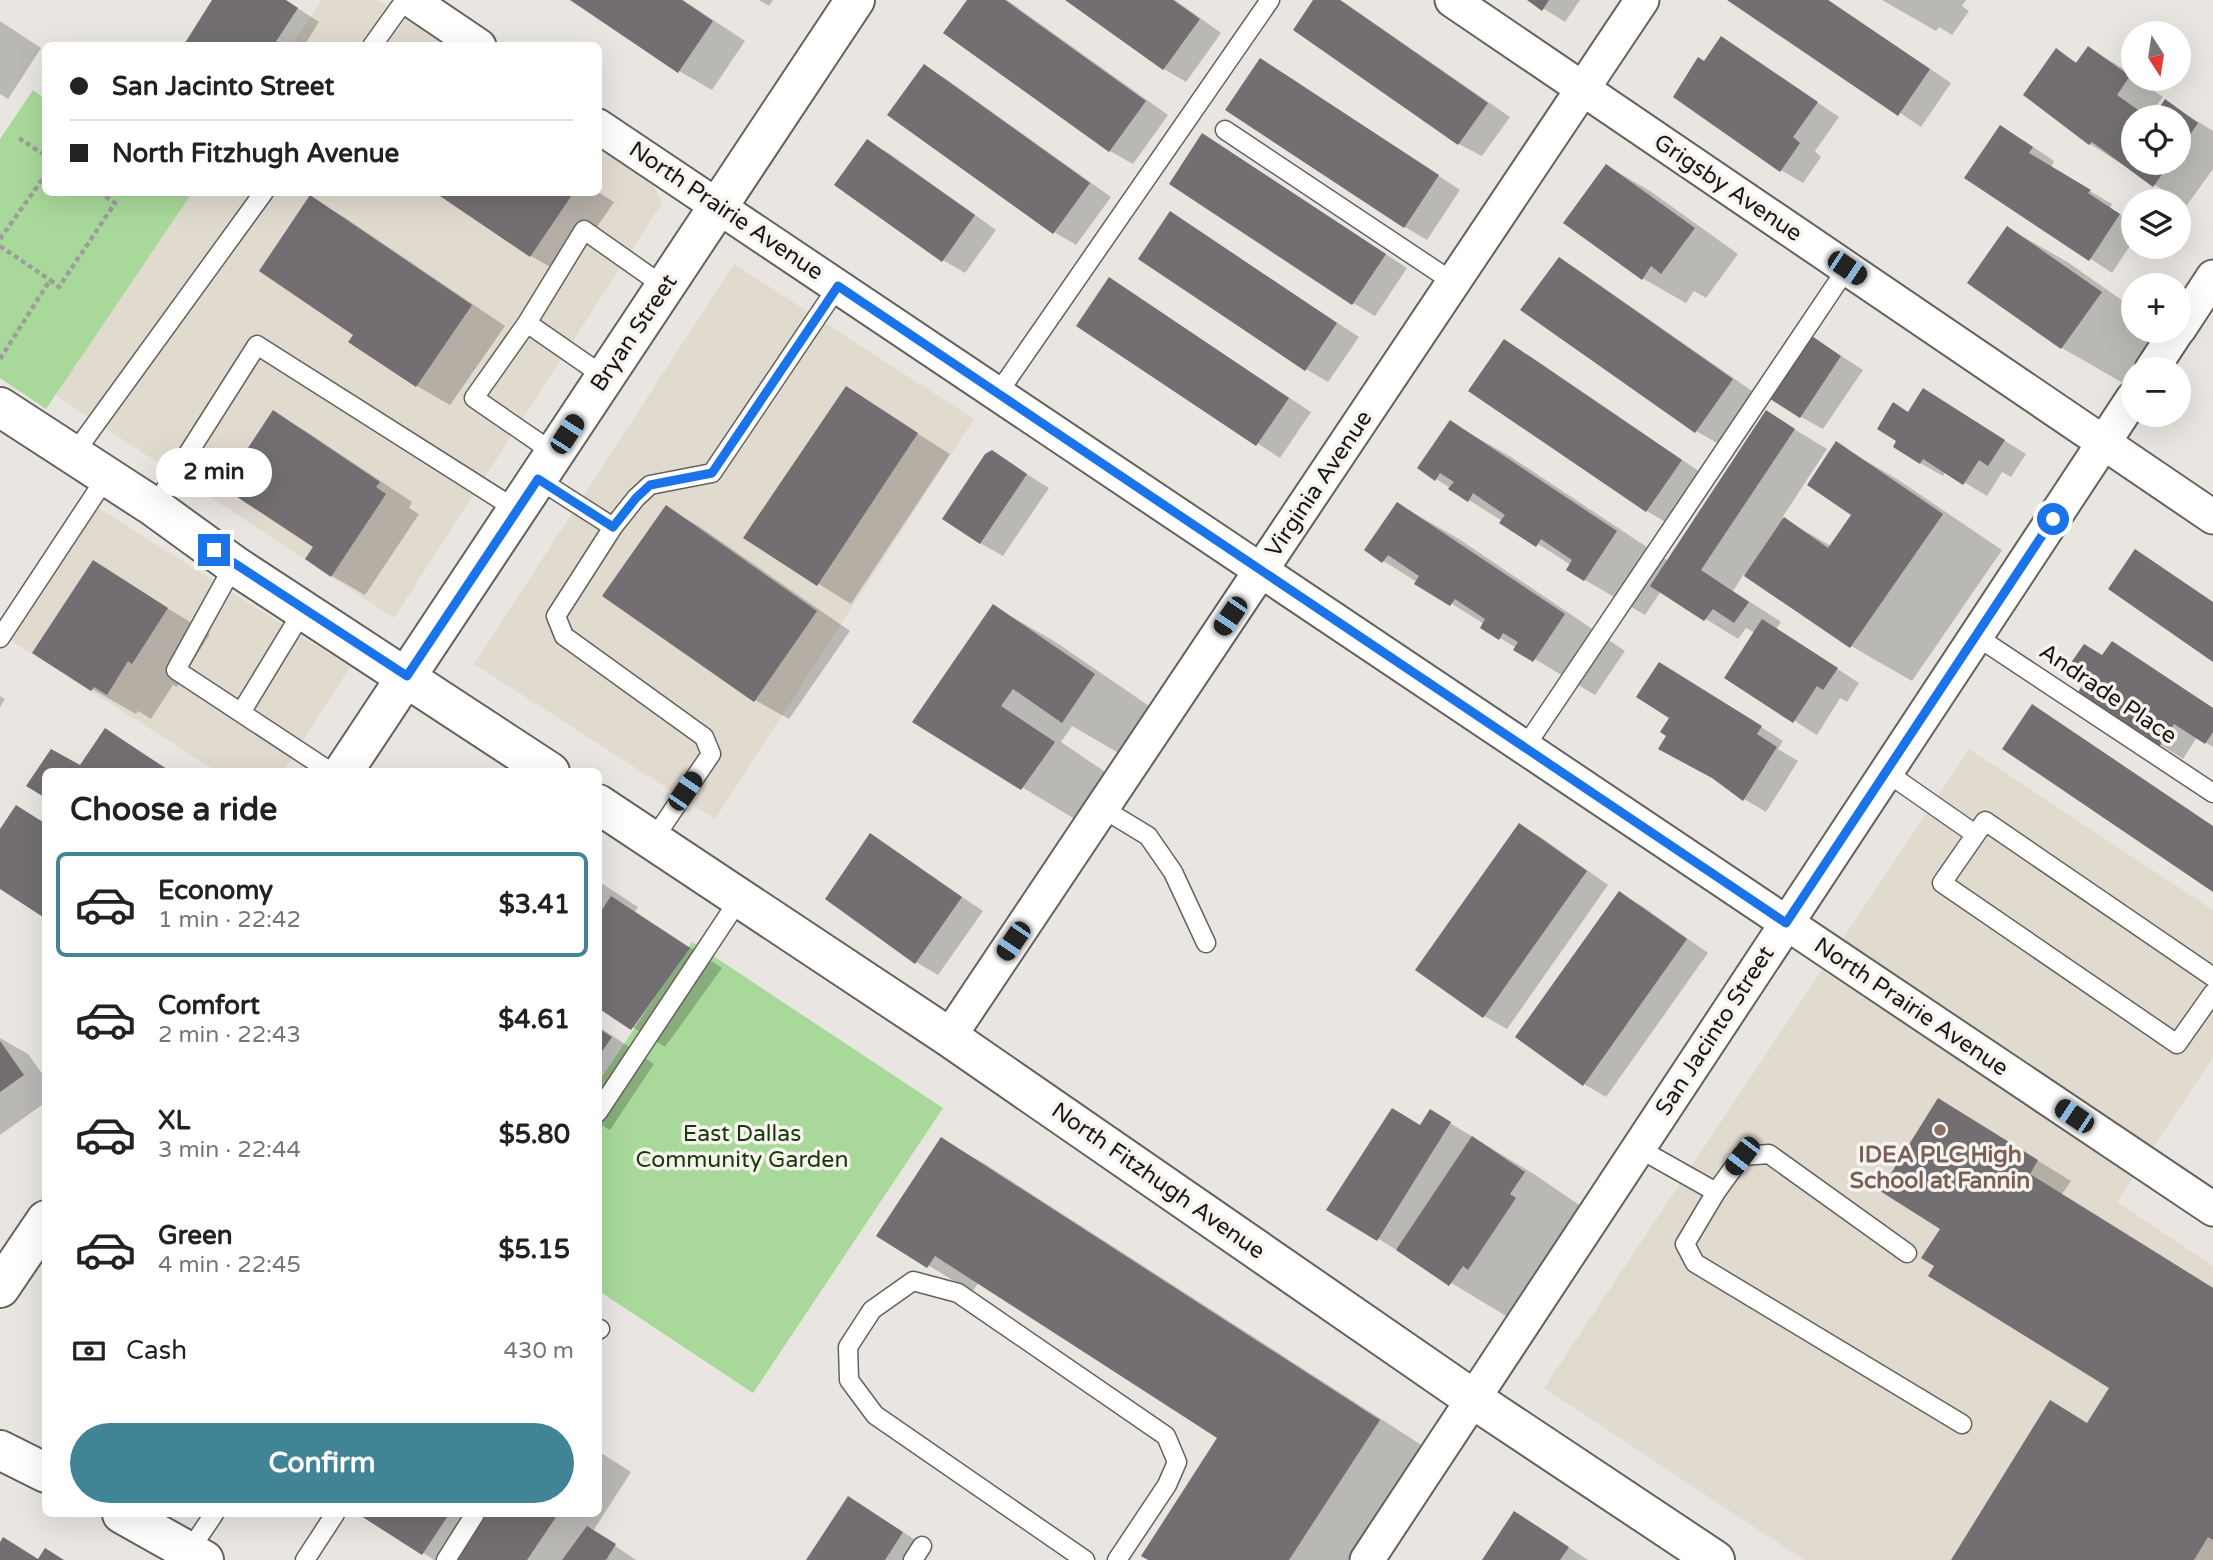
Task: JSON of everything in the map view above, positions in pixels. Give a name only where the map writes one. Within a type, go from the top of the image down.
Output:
[{"type":"street","points":[[411,0],[473,42]]},
{"type":"street","name":"Bryan Street","points":[[346,768],[855,0]]},
{"type":"street","name":"Grigsby Avenue","points":[[1452,0],[2213,517]]},
{"type":"street","name":"Virginia Avenue","points":[[949,1037],[1642,0]]},
{"type":"street","name":"North Prairie Avenue","points":[[602,129],[2213,1209]]},
{"type":"street","points":[[2191,310],[2213,277]]},
{"type":"street","points":[[0,407],[154,507],[234,565],[545,768]]},
{"type":"street","name":"San Jacinto Street","points":[[1367,1560],[2121,416]]},
{"type":"street","name":"North Fitzhugh Avenue","points":[[602,807],[949,1037],[1473,1399],[1716,1560]]},
{"type":"street","points":[[0,1288],[42,1226]]},
{"type":"street","points":[[0,1450],[42,1471]]},
{"type":"street","points":[[127,1517],[199,1557]]},
{"type":"lane","points":[[375,42],[405,0]]},
{"type":"lane","points":[[998,393],[1270,0]]},
{"type":"lane","points":[[1226,130],[1453,282]]},
{"type":"lane","points":[[73,455],[261,196]]},
{"type":"lane","points":[[536,481],[474,398],[527,323],[584,230],[665,286]]},
{"type":"lane","points":[[1525,747],[1847,268]]},
{"type":"lane","points":[[653,840],[711,754],[704,737],[564,636],[556,616],[613,527],[650,485],[712,473],[838,286]]},
{"type":"lane","points":[[527,323],[605,377]]},
{"type":"lane","points":[[154,507],[257,345],[536,481],[613,527]]},
{"type":"lane","points":[[0,638],[107,476]]},
{"type":"lane","points":[[234,565],[176,670],[325,768]]},
{"type":"lane","points":[[242,711],[304,609]]},
{"type":"lane","name":"Andrade Place","points":[[1976,636],[2213,793]]},
{"type":"lane","points":[[1886,772],[1975,834]]},
{"type":"lane","points":[[1102,808],[1148,836],[1173,872],[1206,943]]},
{"type":"lane","points":[[2213,977],[1984,821],[1942,883],[2178,1044],[2213,993]]},
{"type":"lane","points":[[602,1106],[740,898]]},
{"type":"lane","points":[[1639,1147],[1716,1192]]},
{"type":"lane","points":[[1907,1253],[1769,1154],[1742,1156],[1716,1192],[1685,1244],[1696,1263],[1962,1424]]},
{"type":"lane","points":[[1085,1560],[874,1415],[849,1380],[848,1347],[872,1310],[913,1281],[958,1293],[1166,1436],[1177,1461],[1167,1485],[1117,1560]]},
{"type":"lane","points":[[199,1557],[213,1517]]},
{"type":"lane","points":[[305,1560],[333,1517]]},
{"type":"lane","points":[[446,1560],[473,1517]]},
{"type":"path","points":[[19,138],[42,153]]},
{"type":"path","points":[[0,239],[42,180]]},
{"type":"path","points":[[0,246],[59,286],[115,203],[105,196]]},
{"type":"path","points":[[0,359],[50,280]]},
{"type":"shaded area","points":[[322,0],[377,0],[444,42],[294,42]]},
{"type":"shaded area","points":[[602,148],[651,181],[662,203],[394,618],[55,395],[190,196],[602,196]]},
{"type":"shaded area","points":[[734,264],[974,419],[715,819],[474,664]]},
{"type":"shaded area","points":[[91,503],[350,667],[286,768],[212,768],[5,637]]},
{"type":"shaded area","name":"IDEA PLC High School at Fannin","points":[[1969,749],[2213,910],[2213,1058],[2117,1202],[2213,1266],[2213,1560],[1804,1560],[1544,1388]]},
{"type":"green space","points":[[33,90],[42,97],[42,196],[190,196],[46,409],[0,378],[0,139]]},
{"type":"green space","name":"East Dallas Community Garden","points":[[692,942],[943,1108],[753,1393],[602,1293],[602,1077]]},
{"type":"building","points":[[212,0],[286,0],[298,8],[276,42],[186,42]]},
{"type":"building","points":[[570,0],[682,0],[713,21],[678,73]]},
{"type":"building","points":[[967,0],[1005,0],[1146,101],[1109,152],[943,33]]},
{"type":"building","points":[[1065,0],[1173,0],[1200,19],[1163,70]]},
{"type":"building","points":[[1313,0],[1340,0],[1488,103],[1458,145],[1293,30]]},
{"type":"building","points":[[1527,0],[1549,0],[1542,11]]},
{"type":"building","points":[[1727,0],[1828,0],[1930,69],[1898,116]]},
{"type":"building","points":[[1721,36],[1818,102],[1793,137],[1800,143],[1780,172],[1673,97],[1698,57],[1704,61]]},
{"type":"building","points":[[2088,46],[2121,70],[2121,89],[2117,95],[2131,105],[2121,105],[2121,163],[2092,142],[2089,145],[2023,95],[2056,48],[2076,63]]},
{"type":"building","points":[[1260,58],[1439,175],[1404,228],[1225,110]]},
{"type":"building","points":[[924,64],[1090,183],[1053,234],[887,115]]},
{"type":"building","points":[[2165,99],[2173,105],[2161,105]]},
{"type":"building","points":[[2191,118],[2198,123],[2191,133]]},
{"type":"building","points":[[2000,125],[2033,147],[2029,153],[2091,190],[2088,193],[2120,214],[2089,261],[1964,178]]},
{"type":"building","points":[[1202,133],[1386,254],[1352,305],[1169,184]]},
{"type":"building","points":[[867,139],[975,215],[942,262],[834,185]]},
{"type":"building","points":[[1606,164],[1695,228],[1661,274],[1651,266],[1642,280],[1563,223]]},
{"type":"building","points":[[2137,175],[2162,175],[2153,187]]},
{"type":"building","points":[[311,196],[472,305],[416,387],[348,342],[353,335],[259,271]]},
{"type":"building","points":[[440,196],[571,196],[530,257]]},
{"type":"building","points":[[1170,211],[1337,323],[1305,371],[1138,259]]},
{"type":"building","points":[[2007,226],[2102,292],[2061,349],[1967,283]]},
{"type":"building","points":[[1559,257],[1733,379],[1695,433],[1520,310]]},
{"type":"building","points":[[1109,277],[1289,398],[1256,446],[1076,326]]},
{"type":"building","points":[[1809,334],[1841,356],[1800,418],[1767,397]]},
{"type":"building","points":[[1504,339],[1682,460],[1646,512],[1468,391]]},
{"type":"building","points":[[846,386],[918,433],[817,586],[743,538]]},
{"type":"building","points":[[1923,388],[2005,440],[1988,466],[1979,460],[1963,485],[1923,459],[1920,464],[1893,447],[1896,441],[1877,429],[1893,402],[1908,412]]},
{"type":"building","points":[[273,410],[380,482],[376,487],[386,494],[331,577],[305,559],[313,547],[222,487]]},
{"type":"building","points":[[1766,410],[1795,429],[1701,570],[1749,602],[1734,623],[1713,609],[1704,621],[1650,586]]},
{"type":"building","points":[[1450,420],[1617,531],[1584,581],[1566,570],[1572,560],[1541,539],[1536,547],[1499,523],[1505,515],[1473,493],[1468,502],[1448,489],[1454,482],[1440,473],[1435,481],[1417,468]]},
{"type":"building","points":[[1836,441],[1943,514],[1850,648],[1744,576],[1784,517],[1828,548],[1851,515],[1807,485]]},
{"type":"building","points":[[992,450],[1027,474],[980,544],[942,519],[985,454]]},
{"type":"building","points":[[1397,502],[1565,614],[1533,662],[1513,650],[1518,642],[1503,633],[1499,640],[1480,628],[1485,619],[1455,599],[1450,606],[1414,584],[1419,576],[1388,555],[1382,563],[1364,550]]},
{"type":"building","points":[[666,505],[817,611],[754,702],[602,596]]},
{"type":"building","points":[[2135,549],[2213,602],[2213,662],[2108,589]]},
{"type":"building","points":[[93,560],[168,608],[132,664],[128,661],[107,695],[94,687],[91,691],[32,653]]},
{"type":"building","points":[[993,604],[1095,674],[1062,723],[1013,689],[1001,706],[1055,742],[1021,790],[912,722]]},
{"type":"building","points":[[1762,619],[1838,668],[1823,690],[1817,686],[1793,723],[1724,678]]},
{"type":"building","points":[[2112,641],[2213,708],[2213,732],[2205,744],[2174,724],[2159,747],[2077,694],[2085,681],[2066,670],[2084,644],[2102,655]]},
{"type":"building","points":[[1659,662],[1762,726],[1757,734],[1777,747],[1743,801],[1712,778],[1658,749],[1666,736],[1660,732],[1669,718],[1636,697]]},
{"type":"building","points":[[2032,704],[2213,826],[2213,892],[2002,749]]},
{"type":"building","points":[[105,728],[165,768],[42,768],[42,796],[26,786],[51,749],[80,765]]},
{"type":"building","points":[[16,805],[42,821],[42,916],[0,889],[0,829]]},
{"type":"building","points":[[1519,823],[1587,871],[1483,1018],[1415,970]]},
{"type":"building","points":[[870,833],[962,897],[915,964],[825,899]]},
{"type":"building","points":[[1619,891],[1687,939],[1583,1086],[1515,1037]]},
{"type":"building","points":[[611,896],[690,948],[631,1030],[602,1011],[602,910]]},
{"type":"building","points":[[602,1031],[612,1037],[602,1051]]},
{"type":"building","points":[[0,1041],[24,1075],[0,1092]]},
{"type":"building","points":[[1938,1098],[2038,1160],[2030,1174],[2213,1288],[2213,1540],[2208,1537],[2194,1560],[1951,1560],[2050,1400],[2087,1423],[2109,1388],[1928,1276],[1934,1266],[1921,1258],[1940,1229],[1880,1191]]},
{"type":"building","points":[[1392,1108],[1420,1125],[1430,1109],[1451,1122],[1377,1241],[1326,1210]]},
{"type":"building","points":[[1472,1136],[1525,1172],[1510,1194],[1516,1198],[1468,1270],[1463,1266],[1449,1286],[1396,1250]]},
{"type":"building","points":[[941,1137],[1380,1420],[1289,1560],[1148,1560],[1141,1556],[1217,1438],[935,1256],[927,1268],[876,1236]]},
{"type":"building","points":[[848,1496],[903,1532],[885,1560],[806,1560]]},
{"type":"building","points":[[1514,1511],[1569,1547],[1560,1560],[1482,1560]]},
{"type":"building","points":[[363,1517],[447,1517],[422,1555]]},
{"type":"building","points":[[480,1517],[556,1517],[527,1560],[452,1560]]},
{"type":"building","points":[[587,1526],[616,1544],[606,1560],[562,1560]]},
{"type":"building","points":[[3,1537],[38,1559],[45,1548],[64,1560],[0,1560],[0,1542]]},
{"type":"place","name":"IDEA PLC High School at Fannin","points":[[1940,1130]]},
{"type":"route","points":[[214,550],[407,676],[538,479],[613,527],[650,485],[712,473],[838,286],[1786,923],[2053,519]]}]
